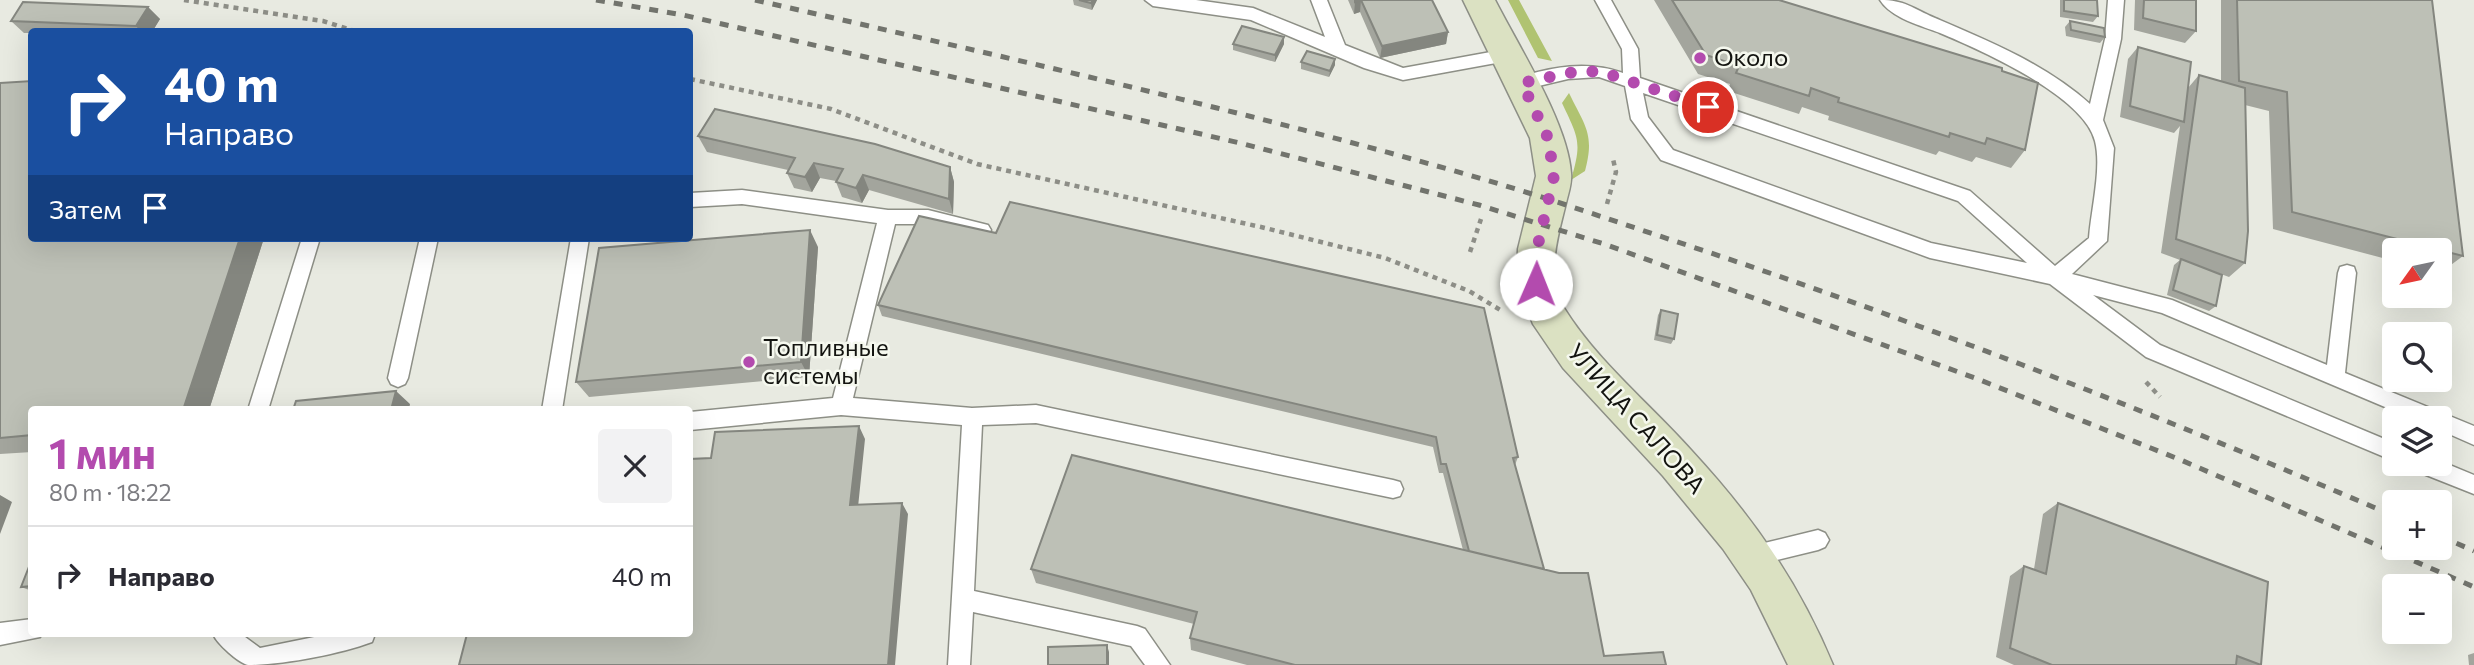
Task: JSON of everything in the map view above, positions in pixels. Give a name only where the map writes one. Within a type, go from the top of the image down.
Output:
[{"type":"street","name":"УЛИЦА САЛОВА","points":[[1479,0],[1548,138],[1554,176],[1537,249],[1536,284],[1546,313],[1577,356],[1677,463],[1752,556],[1766,576],[1811,665]]},
{"type":"lane","points":[[1153,0],[1253,14],[1370,63],[1404,74],[1514,69],[1568,73],[1599,71],[1964,196],[2055,277],[2153,351],[2382,447]]},
{"type":"lane","points":[[1319,0],[1338,49]]},
{"type":"lane","points":[[1603,0],[1630,49],[1632,81],[1640,119],[1667,155],[1930,250],[2055,277],[2165,306],[2404,406]]},
{"type":"lane","points":[[1888,0],[1907,14],[1979,43],[2060,89],[2095,119],[2105,142],[2098,241],[2055,277]]},
{"type":"lane","points":[[2095,119],[2113,39],[2116,0]]},
{"type":"lane","points":[[693,200],[742,197],[888,216],[928,217],[982,230]]},
{"type":"lane","points":[[841,406],[888,216]]},
{"type":"lane","points":[[259,406],[310,242]]},
{"type":"lane","points":[[398,378],[428,242]]},
{"type":"lane","points":[[553,406],[579,242]]},
{"type":"lane","points":[[2335,377],[2347,273]]},
{"type":"lane","points":[[693,421],[841,406],[972,417],[1036,414],[1393,489]]},
{"type":"lane","points":[[959,665],[972,417]]},
{"type":"lane","points":[[2452,426],[2474,436]]},
{"type":"lane","points":[[2452,476],[2474,485]]},
{"type":"lane","points":[[1752,556],[1818,540]]},
{"type":"lane","points":[[962,599],[1138,637],[1159,665]]},
{"type":"lane","points":[[0,634],[28,630]]},
{"type":"lane","points":[[227,637],[256,662],[356,637]]},
{"type":"path","points":[[184,0],[323,21],[345,28]]},
{"type":"path","points":[[693,80],[831,109],[977,164],[1261,227],[1385,258],[1469,291],[1502,312]]},
{"type":"path","points":[[1607,204],[1616,172],[1612,159]]},
{"type":"path","points":[[1471,252],[1480,219]]},
{"type":"green space","points":[[1508,0],[1519,0],[1552,61],[1538,58]]},
{"type":"green space","points":[[1569,93],[1584,122],[1589,139],[1585,171],[1571,180],[1577,157],[1577,141],[1562,103]]},
{"type":"building","points":[[1361,0],[1432,0],[1448,32],[1382,46]]},
{"type":"building","points":[[1672,0],[1779,0],[2002,68],[2002,71],[2038,83],[2025,150],[1987,138],[1985,144],[1950,133],[1949,137],[1838,102],[1839,98],[1811,88],[1809,96],[1736,73],[1739,66],[1706,55]]},
{"type":"building","points":[[2064,0],[2097,0],[2098,16],[2064,11]]},
{"type":"building","points":[[2144,0],[2196,0],[2196,31],[2143,18]]},
{"type":"building","points":[[2237,0],[2432,0],[2463,256],[2452,253],[2452,238],[2393,238],[2292,212],[2287,92],[2239,81]]},
{"type":"building","points":[[23,2],[148,7],[136,26],[11,21]]},
{"type":"building","points":[[2070,21],[2104,28],[2105,37],[2071,30]]},
{"type":"building","points":[[1242,26],[1284,37],[1275,55],[1233,44]]},
{"type":"building","points":[[2138,47],[2191,62],[2184,122],[2130,106]]},
{"type":"building","points":[[1307,51],[1335,59],[1330,71],[1301,62]]},
{"type":"building","points":[[2199,75],[2245,88],[2248,231],[2245,263],[2176,239]]},
{"type":"building","points":[[28,81],[28,242],[239,242],[184,406],[28,406],[28,435],[0,438],[0,83]]},
{"type":"building","points":[[715,109],[875,144],[950,167],[949,199],[863,175],[856,188],[836,182],[843,169],[814,163],[805,177],[787,173],[795,158],[698,136]]},
{"type":"building","points":[[1010,202],[1484,308],[1518,457],[1513,458],[1544,569],[1469,551],[1446,464],[1441,464],[1436,437],[878,305],[919,216],[996,233]]},
{"type":"building","points":[[810,230],[801,362],[576,382],[599,248]]},
{"type":"building","points":[[2181,259],[2222,275],[2216,306],[2173,290]]},
{"type":"building","points":[[1661,310],[1678,314],[1674,339],[1657,335]]},
{"type":"building","points":[[396,391],[392,406],[294,406],[296,401]]},
{"type":"building","points":[[859,426],[850,505],[902,503],[888,665],[459,665],[466,637],[693,637],[693,459],[711,458],[715,432]]},
{"type":"building","points":[[1072,455],[1559,573],[1588,573],[1604,656],[1663,652],[1666,665],[1295,665],[1190,638],[1197,612],[1031,569]]},
{"type":"building","points":[[2058,503],[2268,582],[2261,665],[2237,656],[2236,665],[2052,665],[2010,648],[2024,566],[2046,574]]},
{"type":"building","points":[[28,569],[28,586],[21,587]]},
{"type":"building","points":[[1107,645],[1107,665],[1048,665],[1048,647]]},
{"type":"railway","points":[[596,0],[683,15],[1240,143],[1479,205],[1604,244],[1975,378],[2181,460],[2474,587]]},
{"type":"railway","points":[[755,0],[1213,107],[1395,154],[1542,197],[1795,282],[1968,344],[2139,410],[2382,511]]},
{"type":"railway","points":[[2452,541],[2474,551]]},
{"type":"place","name":"Около","points":[[1700,58]]},
{"type":"place","name":"Топливные системы","points":[[749,362]]},
{"type":"route","points":[[1536,284],[1537,249],[1554,176],[1548,138],[1522,83],[1568,73],[1599,71],[1708,107]]}]
